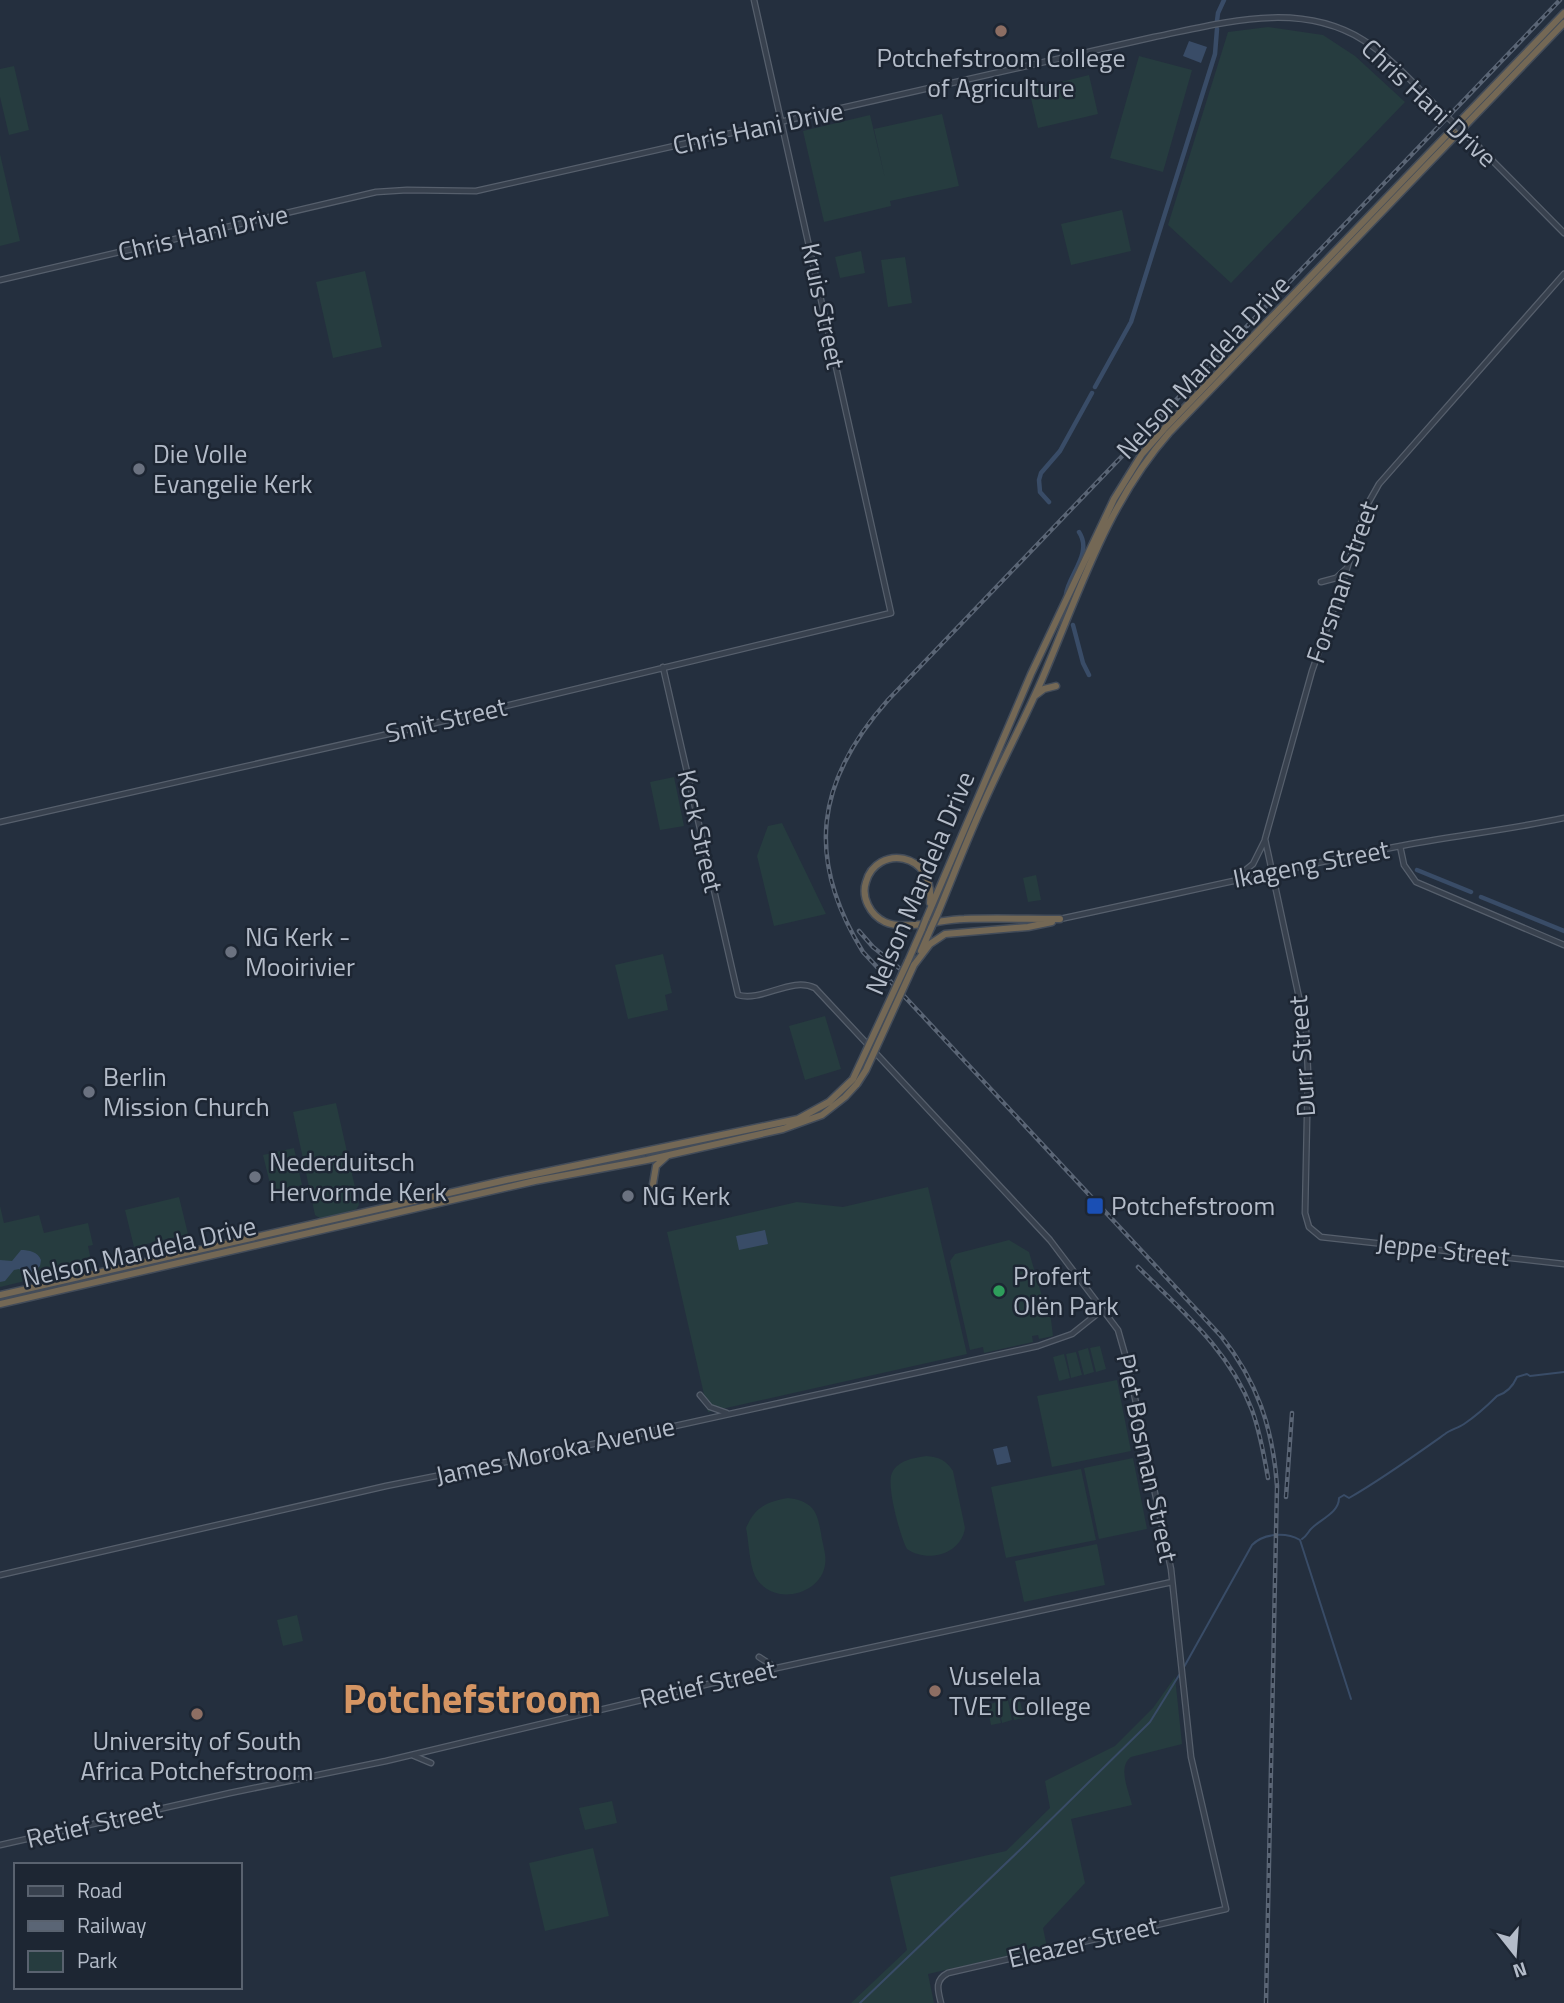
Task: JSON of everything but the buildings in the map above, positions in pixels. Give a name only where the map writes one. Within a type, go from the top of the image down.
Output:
[{"type":"highway","name":"Nelson Mandela Drive","points":[[911,963],[922,929],[1031,674],[1114,499],[1142,454],[1564,13]]},
{"type":"highway","name":"Nelson Mandela Drive","points":[[0,1304],[535,1181],[668,1155],[805,1122],[835,1105],[855,1082],[911,963],[931,928],[982,806],[1034,696],[1094,556],[1130,483],[1149,456],[1564,23]]},
{"type":"highway","points":[[1034,696],[1056,685]]},
{"type":"highway","points":[[927,917],[931,886],[926,874],[917,865],[906,859],[890,859],[872,870],[865,884],[866,898],[875,915],[891,924],[962,919],[1060,919]]},
{"type":"highway","points":[[911,963],[930,944],[945,934],[1028,927],[1060,919]]},
{"type":"highway","name":"Nelson Mandela Drive","points":[[0,1296],[506,1180],[798,1119],[829,1102],[855,1082]]},
{"type":"highway","points":[[653,1184],[656,1166],[668,1155]]},
{"type":"street","name":"Kruis Street","points":[[754,0],[891,612]]},
{"type":"street","name":"Chris Hani Drive","points":[[0,280],[376,192],[476,191],[1154,37],[1228,21],[1272,15],[1304,17],[1350,32],[1383,55],[1564,233]]},
{"type":"street","name":"Forsman Street","points":[[1272,871],[1265,839],[1312,671],[1373,491],[1564,274]]},
{"type":"street","points":[[1321,582],[1339,575],[1348,565]]},
{"type":"street","name":"Smit Street","points":[[0,822],[406,730],[891,612]]},
{"type":"street","name":"Kock Street","points":[[663,667],[738,995]]},
{"type":"street","name":"Ikageng Street","points":[[1060,919],[1272,871],[1564,818]]},
{"type":"street","points":[[1234,879],[1249,869],[1265,839]]},
{"type":"street","points":[[1400,846],[1404,864],[1416,882],[1564,945]]},
{"type":"street","name":"Durr Street","points":[[1272,871],[1306,1030],[1306,1221],[1312,1231],[1321,1237]]},
{"type":"street","name":"Piet Bosman Street","points":[[738,995],[749,996],[803,984],[821,992],[1050,1240],[1118,1330],[1125,1350],[1172,1582],[1191,1757],[1226,1909]]},
{"type":"street","name":"Jeppe Street","points":[[1321,1237],[1564,1264]]},
{"type":"street","name":"James Moroka Avenue","points":[[0,1575],[386,1486],[730,1414],[1052,1342],[1073,1334],[1102,1310]]},
{"type":"street","points":[[700,1395],[710,1408],[730,1414]]},
{"type":"street","name":"Retief Street","points":[[0,1845],[412,1755],[776,1668],[1172,1582]]},
{"type":"street","points":[[760,1657],[776,1668]]},
{"type":"street","points":[[412,1755],[431,1763]]},
{"type":"street","name":"Eleazer Street","points":[[941,2003],[938,1987],[940,1978],[957,1971],[1226,1909]]},
{"type":"green space","points":[[1268,27],[1323,35],[1355,56],[1405,102],[1231,283],[1168,225],[1228,32]]},
{"type":"green space","points":[[1139,56],[1192,70],[1163,172],[1110,158]]},
{"type":"green space","points":[[14,66],[29,130],[9,135],[0,97],[0,69]]},
{"type":"green space","points":[[1089,75],[1098,114],[1038,128],[1029,90]]},
{"type":"green space","points":[[942,114],[959,186],[890,201],[891,206],[824,222],[803,131],[870,115],[885,178],[874,129]]},
{"type":"green space","points":[[0,154],[20,241],[0,246]]},
{"type":"green space","points":[[1122,210],[1131,251],[1071,265],[1061,224]]},
{"type":"green space","points":[[861,251],[865,273],[840,278],[835,257]]},
{"type":"green space","points":[[905,257],[912,303],[888,307],[881,260]]},
{"type":"green space","points":[[365,271],[382,347],[333,358],[316,282]]},
{"type":"green space","points":[[674,777],[684,826],[660,830],[650,782]]},
{"type":"green space","points":[[782,823],[826,914],[774,926],[757,856],[768,826]]},
{"type":"green space","points":[[1036,875],[1041,900],[1028,902],[1023,878]]},
{"type":"green space","points":[[663,954],[672,993],[665,995],[668,1010],[628,1019],[615,965]]},
{"type":"green space","points":[[825,1016],[841,1069],[805,1080],[789,1026]]},
{"type":"green space","points":[[336,1103],[359,1205],[355,1211],[321,1219],[315,1215],[293,1112]]},
{"type":"green space","points":[[294,1148],[302,1185],[272,1192],[263,1155]]},
{"type":"green space","points":[[928,1187],[967,1354],[708,1412],[667,1232],[797,1202],[843,1207]]},
{"type":"green space","points":[[179,1197],[188,1234],[134,1247],[125,1210]]},
{"type":"green space","points":[[0,1206],[4,1223],[39,1215],[44,1233],[88,1223],[93,1245],[88,1246],[92,1265],[0,1287]]},
{"type":"green space","name":"Profert Olën Park","points":[[1009,1240],[1029,1252],[1044,1303],[1049,1303],[1053,1336],[1039,1339],[1038,1335],[1032,1336],[1033,1342],[984,1353],[983,1347],[970,1350],[950,1261],[955,1254]]},
{"type":"green space","points":[[1100,1346],[1106,1369],[1096,1372],[1090,1348]]},
{"type":"green space","points":[[1088,1348],[1094,1372],[1084,1375],[1078,1351]]},
{"type":"green space","points":[[1076,1352],[1082,1375],[1071,1378],[1066,1354]]},
{"type":"green space","points":[[1064,1354],[1070,1378],[1059,1381],[1053,1357]]},
{"type":"green space","points":[[1117,1380],[1131,1451],[1052,1467],[1037,1396]]},
{"type":"green space","points":[[926,1456],[942,1460],[953,1471],[965,1528],[957,1545],[933,1556],[907,1549],[891,1488],[892,1473],[898,1465]]},
{"type":"green space","points":[[1133,1458],[1147,1529],[1099,1539],[1084,1468]]},
{"type":"green space","points":[[1081,1469],[1096,1540],[1006,1558],[991,1487]]},
{"type":"green space","points":[[788,1498],[804,1502],[814,1511],[819,1523],[825,1561],[823,1572],[815,1584],[795,1594],[780,1594],[762,1586],[757,1580],[751,1565],[746,1528],[757,1510],[773,1501]]},
{"type":"green space","points":[[1097,1544],[1105,1585],[1024,1602],[1015,1561]]},
{"type":"green space","points":[[297,1615],[303,1641],[283,1646],[277,1620]]},
{"type":"green space","points":[[1175,1677],[1182,1744],[1131,1757],[1127,1761],[1124,1773],[1132,1805],[1071,1819],[1085,1883],[1043,1928],[1047,1947],[928,1974],[934,2003],[851,2003],[907,1950],[890,1877],[1006,1851],[1050,1808],[1045,1781],[1115,1746],[1153,1708]]},
{"type":"green space","points":[[1019,1697],[1024,1718],[1014,1720],[1009,1699]]},
{"type":"green space","points":[[1008,1700],[1012,1720],[1002,1723],[998,1702]]},
{"type":"green space","points":[[997,1702],[1001,1723],[991,1725],[987,1705]]},
{"type":"green space","points":[[612,1801],[617,1823],[585,1830],[579,1808]]},
{"type":"green space","points":[[593,1848],[609,1916],[545,1931],[529,1863]]},
{"type":"water","points":[[1189,41],[1207,47],[1201,63],[1183,56]]},
{"type":"water","points":[[765,1230],[768,1244],[739,1250],[736,1236]]},
{"type":"water","points":[[21,1250],[38,1255],[40,1266],[30,1275],[19,1269],[14,1270],[5,1281],[0,1282],[0,1260],[12,1261]]},
{"type":"water","points":[[1007,1446],[1011,1462],[997,1465],[993,1449]]},
{"type":"waterway","points":[[1217,21],[1224,0]]},
{"type":"waterway","points":[[1095,387],[1131,322],[1215,54],[1217,29]]},
{"type":"waterway","points":[[1049,502],[1040,492],[1041,473],[1060,451],[1092,393]]},
{"type":"waterway","points":[[1066,594],[1082,556],[1083,540],[1079,532]]},
{"type":"waterway","points":[[1073,625],[1089,675]]},
{"type":"waterway","points":[[1417,870],[1471,892]]},
{"type":"waterway","points":[[1481,897],[1564,931]]},
{"type":"waterway","points":[[1302,1539],[1333,1511],[1339,1498],[1344,1495],[1349,1498],[1464,1424],[1497,1396],[1507,1391],[1517,1377],[1564,1372]]},
{"type":"waterway","points":[[1184,1667],[1252,1545],[1269,1536],[1288,1536],[1300,1540],[1351,1699]]},
{"type":"waterway","points":[[860,2003],[1150,1722],[1181,1672]]},
{"type":"railway","points":[[1266,2003],[1277,1486],[1272,1444],[1261,1406],[1244,1370],[1221,1336],[863,952],[844,918],[832,884],[826,852],[827,821],[833,791],[846,760],[864,730],[888,700],[1560,0]]},
{"type":"railway","points":[[859,931],[873,947],[899,968]]},
{"type":"railway","points":[[1138,1267],[1203,1332],[1231,1369],[1255,1418],[1268,1478]]},
{"type":"railway","points":[[1286,1497],[1292,1413]]},
{"type":"place","name":"Potchefstroom College of Agriculture","points":[[1001,31]]},
{"type":"place","name":"Die Volle Evangelie Kerk","points":[[139,469]]},
{"type":"place","name":"NG Kerk - Mooirivier","points":[[231,952]]},
{"type":"place","name":"Berlin Mission Church","points":[[89,1092]]},
{"type":"place","name":"Nederduitsch Hervormde Kerk","points":[[255,1177]]},
{"type":"place","name":"NG Kerk","points":[[628,1196]]},
{"type":"place","name":"Potchefstroom","points":[[1095,1206]]},
{"type":"place","name":"Profert Olën Park","points":[[999,1291]]},
{"type":"place","name":"Vuselela TVET College","points":[[935,1691]]},
{"type":"place","name":"University of South Africa Potchefstroom","points":[[197,1714]]},
{"type":"district","name":"Potchefstroom","points":[[472,1699]]}]
